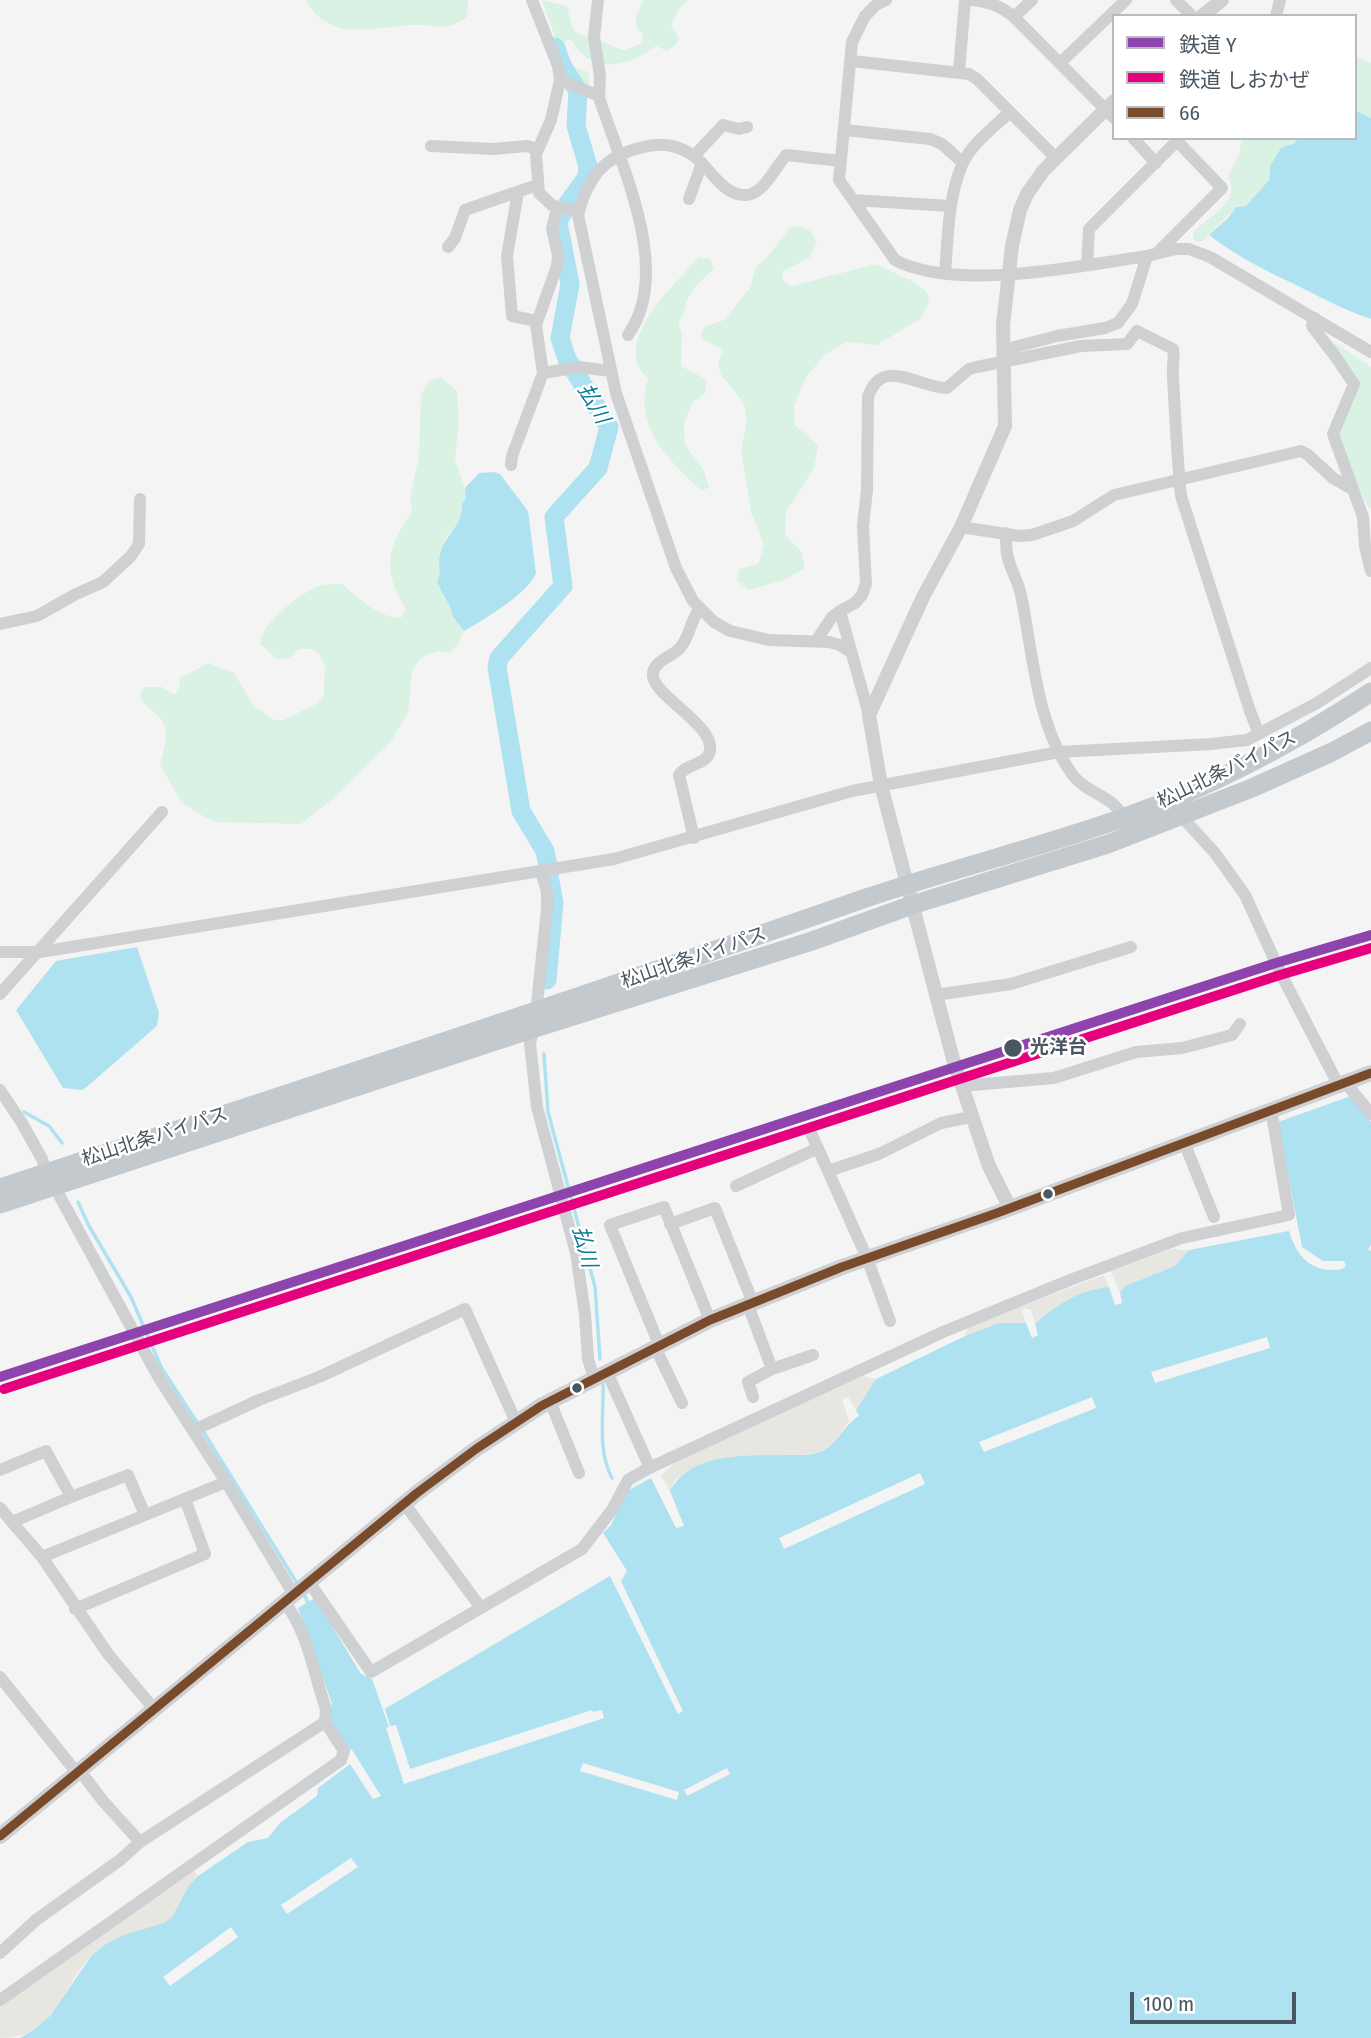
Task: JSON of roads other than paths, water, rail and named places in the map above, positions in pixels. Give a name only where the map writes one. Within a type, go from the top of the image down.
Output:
[{"type":"highway","name":"松山北条バイパス","points":[[0,1204],[51,1180],[534,1021],[905,885],[1123,818],[1198,787],[1255,759],[1332,718],[1371,692]]},
{"type":"highway","name":"松山北条バイパス","points":[[534,1021],[812,941],[912,905],[1108,844],[1182,817],[1301,766],[1371,731]]},
{"type":"highway","name":"松山北条バイパス","points":[[0,1188],[51,1180]]},
{"type":"main road","points":[[0,1836],[404,1503],[516,1422],[550,1401],[710,1321],[750,1304],[867,1258],[1010,1208],[1371,1073]]},
{"type":"street","points":[[532,0],[558,66],[560,80],[551,120],[537,149],[539,193],[544,200],[566,210],[580,228],[616,393],[682,583],[699,610],[730,631],[769,640],[816,641],[840,645],[849,651]]},
{"type":"street","points":[[598,0],[594,37],[600,96],[645,237],[647,265],[643,299],[638,317],[628,335]]},
{"type":"street","points":[[886,0],[865,16],[852,42],[839,180],[895,260],[908,267],[945,273],[1009,275],[1087,265],[1176,249],[1189,250],[1210,257],[1371,352]]},
{"type":"street","points":[[958,72],[965,0]]},
{"type":"street","points":[[869,715],[923,597],[961,527],[1005,426],[1003,325],[1020,210],[1034,183],[1055,157],[1111,109],[1003,8],[972,0]]},
{"type":"street","points":[[1014,17],[1032,0]]},
{"type":"street","points":[[1060,63],[1126,0]]},
{"type":"street","points":[[1177,0],[1190,14]]},
{"type":"street","points":[[1204,14],[1222,0]]},
{"type":"street","points":[[852,61],[958,72],[978,79],[1055,157]]},
{"type":"street","points":[[560,80],[600,96]]},
{"type":"street","points":[[945,273],[951,206],[963,163],[983,138],[1010,112]]},
{"type":"street","points":[[689,199],[698,159],[723,125],[739,129],[747,127]]},
{"type":"street","points":[[845,130],[930,139],[942,144],[963,163]]},
{"type":"street","points":[[1135,140],[1156,163]]},
{"type":"street","points":[[816,641],[832,617],[855,603],[866,584],[863,526],[867,490],[868,397],[871,387],[881,378],[890,375],[947,388],[969,369],[1058,336],[1105,328],[1118,323],[1132,304],[1152,254],[1223,188],[1178,140],[1089,229],[1087,265]]},
{"type":"street","points":[[511,465],[543,373],[536,340],[537,321],[558,255],[552,229],[601,167],[620,153],[649,145],[667,144],[698,159],[733,193],[745,195],[754,194],[786,155],[841,161]]},
{"type":"street","points":[[431,146],[493,149],[527,146],[537,149]]},
{"type":"street","points":[[448,247],[455,238],[465,210],[537,185]]},
{"type":"street","points":[[518,192],[507,256],[512,316],[537,321]]},
{"type":"street","points":[[853,200],[951,206]]},
{"type":"street","points":[[1315,318],[1312,326],[1354,384],[1333,434],[1363,517],[1365,546],[1371,571]]},
{"type":"street","points":[[1004,356],[1081,346],[1127,344],[1138,331],[1173,349],[1177,462],[1181,496],[1259,734]]},
{"type":"street","points":[[543,373],[573,368],[611,370]]},
{"type":"street","points":[[961,527],[1032,535],[1073,521],[1114,495],[1301,451],[1333,478],[1352,489]]},
{"type":"street","points":[[0,624],[37,616],[103,582],[131,556],[139,544],[140,499]]},
{"type":"street","points":[[1006,533],[1007,555],[1018,579],[1035,678],[1059,752],[1084,788],[1120,808],[1123,818]]},
{"type":"street","points":[[694,838],[679,775],[688,766],[705,760],[710,748],[707,739],[688,714],[659,688],[653,679],[653,671],[681,647],[699,610]]},
{"type":"street","points":[[840,611],[869,715],[881,785],[935,995],[971,1117],[989,1166],[1010,1208]]},
{"type":"street","points":[[0,952],[40,952],[614,859],[852,791],[1059,752],[1247,740],[1317,703],[1371,668]]},
{"type":"street","points":[[1247,740],[1255,759]]},
{"type":"street","points":[[0,995],[162,812]]},
{"type":"street","points":[[1182,817],[1215,853],[1245,895],[1282,976],[1341,1083],[1371,1114]]},
{"type":"street","points":[[541,871],[547,892],[547,909],[530,1044],[537,1107],[576,1253],[588,1359],[601,1375],[650,1468]]},
{"type":"street","points":[[935,995],[1011,984],[1131,947]]},
{"type":"street","points":[[961,1086],[1054,1078],[1136,1052],[1182,1048],[1232,1034],[1240,1024]]},
{"type":"street","points":[[0,1090],[43,1159],[51,1180],[153,1367],[198,1429],[226,1482],[297,1592],[371,1672],[582,1549],[612,1510],[628,1480],[650,1468],[943,1332],[1070,1280],[1182,1238],[1289,1215],[1272,1109]]},
{"type":"street","points":[[828,1171],[879,1154],[941,1123],[971,1117]]},
{"type":"street","points":[[811,1133],[867,1258],[890,1321]]},
{"type":"street","points":[[1184,1142],[1214,1217]]},
{"type":"street","points":[[736,1186],[818,1148]]},
{"type":"street","points":[[682,1403],[610,1225],[664,1207],[710,1321]]},
{"type":"street","points":[[670,1224],[715,1208],[772,1369]]},
{"type":"street","points":[[198,1429],[259,1400],[319,1377],[465,1309],[516,1422]]},
{"type":"street","points":[[753,1396],[748,1382],[772,1369],[813,1355]]},
{"type":"street","points":[[550,1401],[579,1473]]},
{"type":"street","points":[[0,1470],[46,1451],[71,1497]]},
{"type":"street","points":[[12,1522],[128,1475],[145,1515]]},
{"type":"street","points":[[42,1557],[226,1482]]},
{"type":"street","points":[[75,1609],[205,1554],[185,1499]]},
{"type":"street","points":[[404,1503],[481,1608]]},
{"type":"street","points":[[0,1508],[42,1557],[108,1654],[155,1710]]},
{"type":"street","points":[[0,2000],[341,1760],[344,1751],[325,1722],[326,1709],[292,1611],[297,1592]]},
{"type":"street","points":[[0,1677],[140,1842]]},
{"type":"street","points":[[0,1953],[36,1920],[120,1860],[140,1842],[325,1722]]},
{"type":"water","points":[[1357,111],[1371,118],[1371,319],[1265,270],[1209,235],[1236,207],[1246,206],[1269,180],[1270,166],[1281,148],[1296,140],[1357,140]]},
{"type":"water","points":[[479,473],[500,474],[528,511],[536,573],[525,589],[464,631],[453,617],[437,582],[440,574],[439,558],[442,547],[460,519],[462,504],[466,498],[465,488]]},
{"type":"water","points":[[137,947],[159,1013],[157,1026],[83,1090],[63,1088],[16,1010],[56,961]]},
{"type":"water","points":[[1351,1096],[1371,1122],[1371,1245],[1368,1249],[1371,1251],[1371,2038],[20,2038],[50,2016],[92,1955],[124,1935],[164,1923],[172,1917],[189,1886],[198,1876],[248,1842],[268,1838],[281,1822],[317,1796],[318,1788],[350,1764],[373,1799],[381,1796],[330,1721],[332,1704],[298,1608],[315,1598],[361,1674],[372,1679],[383,1710],[610,1576],[678,1714],[683,1711],[621,1581],[627,1571],[603,1533],[611,1525],[627,1491],[651,1478],[676,1528],[684,1526],[670,1491],[680,1478],[692,1469],[722,1458],[820,1452],[831,1445],[859,1416],[856,1410],[876,1379],[963,1337],[999,1323],[1026,1323],[1032,1338],[1038,1335],[1035,1324],[1043,1317],[1060,1304],[1089,1291],[1109,1287],[1115,1305],[1122,1303],[1120,1293],[1125,1286],[1175,1266],[1189,1250],[1289,1231],[1296,1249],[1307,1262],[1322,1269],[1342,1269],[1346,1266],[1344,1261],[1323,1261],[1302,1247],[1278,1122]]},
{"type":"waterway","name":"払川","points":[[548,866],[545,851],[521,811],[497,667],[499,658],[563,586],[554,517],[598,468],[609,427],[567,359],[560,338],[570,284],[558,222],[587,177],[588,166],[576,126],[578,91],[563,67],[555,47]]},
{"type":"waterway","name":"払川","points":[[547,980],[554,903],[549,876]]},
{"type":"waterway","name":"払川","points":[[544,1054],[548,1112],[595,1287],[600,1359]]},
{"type":"waterway","points":[[24,1112],[49,1126],[62,1143]]},
{"type":"waterway","points":[[78,1202],[131,1297],[161,1367],[198,1424]]},
{"type":"waterway","name":"払川","points":[[603,1385],[604,1456],[612,1478]]},
{"type":"waterway","points":[[203,1431],[298,1585]]},
{"type":"waterway","points":[[304,1594],[308,1603]]},
{"type":"rail line","name":"Y","points":[[0,1377],[1276,963],[1371,935]]},
{"type":"rail line","name":"しおかぜ","points":[[4,1389],[1280,975],[1371,948]]},
{"type":"place","name":"光洋台","points":[[1013,1048]]}]
